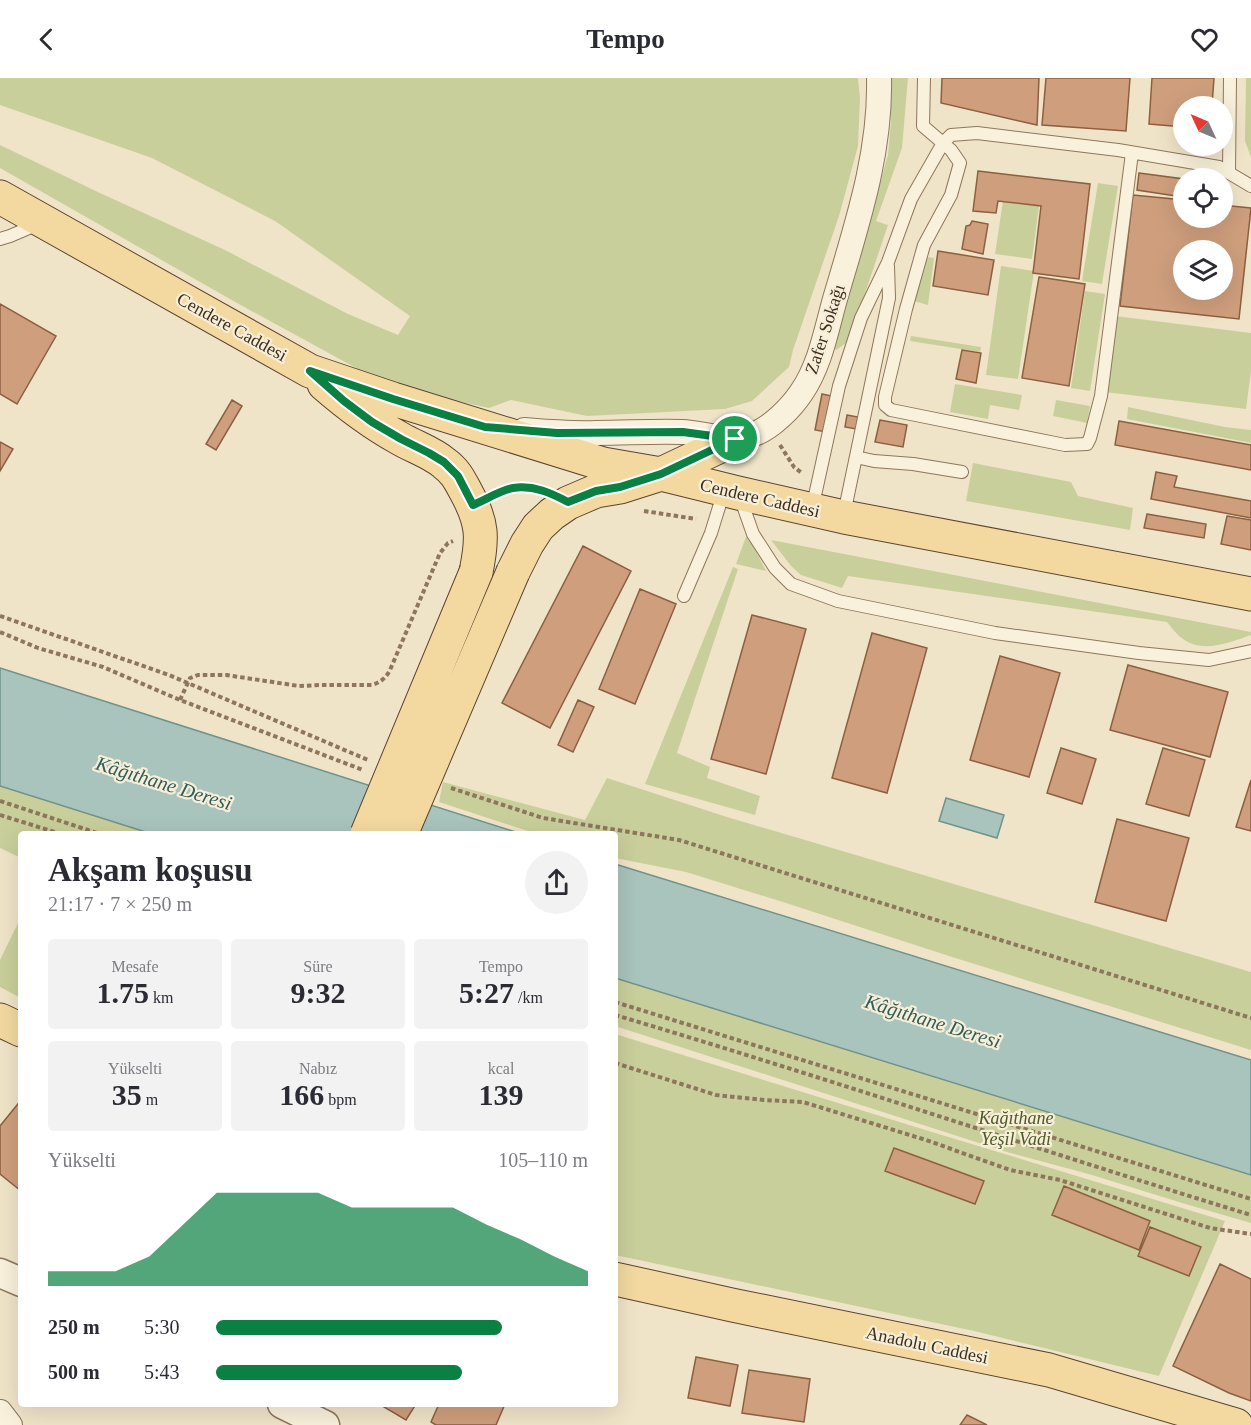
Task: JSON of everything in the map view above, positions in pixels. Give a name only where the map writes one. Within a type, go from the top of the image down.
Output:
[{"type":"main road","name":"Cendere Caddesi","points":[[0,197],[310,371],[393,399],[603,464],[661,474],[844,517],[1251,594]]},
{"type":"main road","points":[[310,371],[372,422],[444,462],[458,476],[473,505],[481,528],[481,548],[476,572],[368,831]]},
{"type":"main road","points":[[402,831],[513,572],[538,527],[568,502],[596,491],[620,487],[661,474],[735,439]]},
{"type":"main road","points":[[0,1020],[18,1029]]},
{"type":"main road","name":"Anadolu Caddesi","points":[[618,1280],[1049,1370],[1183,1418],[1236,1425]]},
{"type":"street","name":"Zafer Sokağı","points":[[485,427],[557,433],[683,432],[735,439],[754,434],[786,411],[802,392],[817,363],[870,173],[878,117],[879,78]]},
{"type":"street","points":[[0,1273],[18,1281]]},
{"type":"street","points":[[288,1407],[325,1425]]},
{"type":"street","points":[[0,1412],[10,1425]]},
{"type":"lane","points":[[924,78],[922,126],[951,150],[960,163],[951,195],[924,245],[906,309],[885,397],[885,405],[891,410],[1065,444],[1087,444],[1101,396],[1132,153]]},
{"type":"lane","points":[[1229,168],[1230,78]]},
{"type":"lane","points":[[811,510],[839,386],[861,318],[888,262],[911,199],[943,143],[951,135],[977,133],[1132,153],[1221,168]]},
{"type":"lane","points":[[1233,175],[1251,186]]},
{"type":"lane","points":[[0,239],[44,221]]},
{"type":"lane","points":[[844,517],[889,298],[888,262]]},
{"type":"lane","points":[[856,457],[962,472]]},
{"type":"lane","points":[[684,596],[731,492]]},
{"type":"lane","points":[[731,492],[753,534],[775,568],[791,584],[837,601],[995,633],[1139,653],[1209,660],[1251,651]]},
{"type":"path","points":[[778,442],[794,467],[806,476]]},
{"type":"path","points":[[180,700],[187,682],[198,675],[226,675],[299,686],[372,685],[380,682],[390,670],[440,553],[459,535],[464,511],[512,488],[535,488],[568,502]]},
{"type":"path","points":[[0,616],[187,682],[375,764]]},
{"type":"path","points":[[0,632],[38,648],[103,667],[180,700],[369,772]]},
{"type":"path","points":[[442,786],[543,818],[679,840],[1251,1018]]},
{"type":"path","points":[[0,801],[91,831]]},
{"type":"path","points":[[0,815],[51,831]]},
{"type":"path","points":[[618,1003],[1251,1199]]},
{"type":"path","points":[[618,1016],[708,1042],[1251,1215]]},
{"type":"path","points":[[618,1064],[716,1095],[803,1102],[926,1140],[1010,1170],[1060,1180],[1210,1228],[1251,1234]]},
{"type":"green space","points":[[0,78],[858,78],[860,98],[858,146],[839,216],[789,367],[752,401],[725,409],[587,416],[511,400],[489,408],[389,386],[237,303],[0,168],[0,145],[225,250],[348,314],[398,335],[410,316],[275,221],[152,158],[0,105]]},
{"type":"green space","points":[[889,78],[908,78],[902,148],[876,221],[888,225],[849,341],[836,350],[833,346],[888,155],[891,122]]},
{"type":"green space","points":[[1246,78],[1251,78],[1251,157],[1245,141]]},
{"type":"green space","points":[[1098,183],[1118,186],[1102,284],[1082,281]]},
{"type":"green space","points":[[1003,201],[1039,206],[1032,259],[995,254]]},
{"type":"green space","points":[[927,257],[934,258],[928,305],[914,301]]},
{"type":"green space","points":[[1001,266],[1034,271],[1018,379],[986,375]]},
{"type":"green space","points":[[1085,291],[1105,294],[1090,391],[1071,388]]},
{"type":"green space","points":[[1115,316],[1251,333],[1251,371],[1246,409],[1105,392]]},
{"type":"green space","points":[[911,336],[981,347],[980,352],[910,341]]},
{"type":"green space","points":[[955,384],[1022,395],[1019,410],[990,405],[988,419],[950,412]]},
{"type":"green space","points":[[1056,400],[1090,406],[1087,423],[1053,416]]},
{"type":"green space","points":[[1128,407],[1225,427],[1251,430],[1251,443],[1127,419]]},
{"type":"green space","points":[[973,463],[1071,482],[1078,496],[1133,508],[1130,530],[966,501]]},
{"type":"green space","points":[[747,534],[766,571],[736,564]]},
{"type":"green space","points":[[771,540],[1251,632],[1251,635],[1217,645],[1199,646],[1183,639],[1167,622],[848,576],[842,588],[801,575]]},
{"type":"green space","points":[[733,567],[738,569],[677,753],[710,767],[707,778],[760,796],[755,815],[645,784]]},
{"type":"green space","points":[[607,778],[727,817],[1251,972],[1251,1050],[686,872],[618,859],[618,831],[528,831],[439,802],[443,782],[585,820]]},
{"type":"green space","points":[[0,786],[142,831],[18,831],[18,857],[0,848]]},
{"type":"green space","points":[[18,923],[18,996],[0,987],[0,960]]},
{"type":"green space","name":"Kağıthane Yeşil Vadi","points":[[618,979],[1251,1175],[1251,1223],[1007,1152],[618,1027]]},
{"type":"green space","points":[[618,1035],[1225,1221],[1159,1376],[974,1331],[618,1256]]},
{"type":"water","name":"Kâğıthane Deresi","points":[[0,668],[513,831],[142,831],[0,786]]},
{"type":"water","points":[[946,798],[1004,815],[997,838],[939,821]]},
{"type":"water","name":"Kâğıthane Deresi","points":[[618,865],[1251,1060],[1251,1175],[618,979]]},
{"type":"building","points":[[942,78],[1039,78],[1037,125],[941,103]]},
{"type":"building","points":[[1046,78],[1130,78],[1126,131],[1042,125]]},
{"type":"building","points":[[1152,78],[1214,78],[1213,96],[1173,96],[1173,126],[1149,124]]},
{"type":"building","points":[[978,171],[1090,184],[1079,279],[1033,273],[1041,206],[998,201],[996,213],[973,211]]},
{"type":"building","points":[[1139,173],[1173,178],[1173,196],[1137,190]]},
{"type":"building","points":[[1133,195],[1173,199],[1173,228],[1233,228],[1233,206],[1251,208],[1239,319],[1120,306]]},
{"type":"building","points":[[972,221],[988,224],[983,254],[962,249],[966,226]]},
{"type":"building","points":[[938,251],[994,260],[988,295],[933,286]]},
{"type":"building","points":[[1039,277],[1085,284],[1069,386],[1022,378]]},
{"type":"building","points":[[0,304],[56,336],[17,404],[0,394]]},
{"type":"building","points":[[962,350],[981,353],[976,383],[956,379]]},
{"type":"building","points":[[822,394],[832,396],[826,432],[815,430]]},
{"type":"building","points":[[232,400],[242,406],[216,450],[206,444]]},
{"type":"building","points":[[847,415],[858,417],[856,429],[845,427]]},
{"type":"building","points":[[880,420],[907,425],[903,447],[875,442]]},
{"type":"building","points":[[1119,421],[1251,445],[1251,470],[1115,445]]},
{"type":"building","points":[[0,442],[13,449],[0,471]]},
{"type":"building","points":[[1156,472],[1177,476],[1174,487],[1251,501],[1251,518],[1151,499]]},
{"type":"building","points":[[1147,514],[1206,524],[1204,538],[1144,528]]},
{"type":"building","points":[[1227,516],[1251,520],[1251,550],[1221,544]]},
{"type":"building","points":[[583,546],[631,571],[550,728],[502,703]]},
{"type":"building","points":[[640,589],[676,604],[635,704],[599,689]]},
{"type":"building","points":[[752,615],[806,629],[766,774],[711,759]]},
{"type":"building","points":[[872,633],[927,648],[887,793],[832,778]]},
{"type":"building","points":[[1000,656],[1060,673],[1029,777],[970,760]]},
{"type":"building","points":[[1128,665],[1228,692],[1210,757],[1110,730]]},
{"type":"building","points":[[578,700],[594,707],[573,752],[558,745]]},
{"type":"building","points":[[1061,748],[1096,759],[1082,804],[1047,793]]},
{"type":"building","points":[[1163,748],[1205,760],[1189,816],[1146,804]]},
{"type":"building","points":[[1251,780],[1251,831],[1236,827]]},
{"type":"building","points":[[1117,819],[1189,838],[1166,921],[1095,902]]},
{"type":"building","points":[[18,1104],[18,1189],[0,1174],[0,1126]]},
{"type":"building","points":[[894,1148],[984,1181],[975,1204],[885,1171]]},
{"type":"building","points":[[1064,1186],[1150,1221],[1139,1250],[1052,1215]]},
{"type":"building","points":[[1150,1227],[1201,1247],[1189,1276],[1138,1256]]},
{"type":"building","points":[[1220,1264],[1251,1279],[1251,1401],[1173,1366]]},
{"type":"building","points":[[696,1357],[738,1365],[730,1406],[688,1398]]},
{"type":"building","points":[[749,1370],[810,1379],[804,1422],[742,1413]]},
{"type":"building","points":[[384,1407],[414,1407],[406,1420]]},
{"type":"building","points":[[438,1407],[504,1407],[496,1425],[436,1425],[431,1422]]},
{"type":"building","points":[[967,1415],[987,1425],[960,1425]]},
{"type":"route","points":[[310,371],[485,427],[557,433],[683,432],[735,439],[661,474],[620,487],[596,491],[568,502],[535,488],[512,488],[473,505],[458,476],[444,462],[372,422],[310,371]]}]
